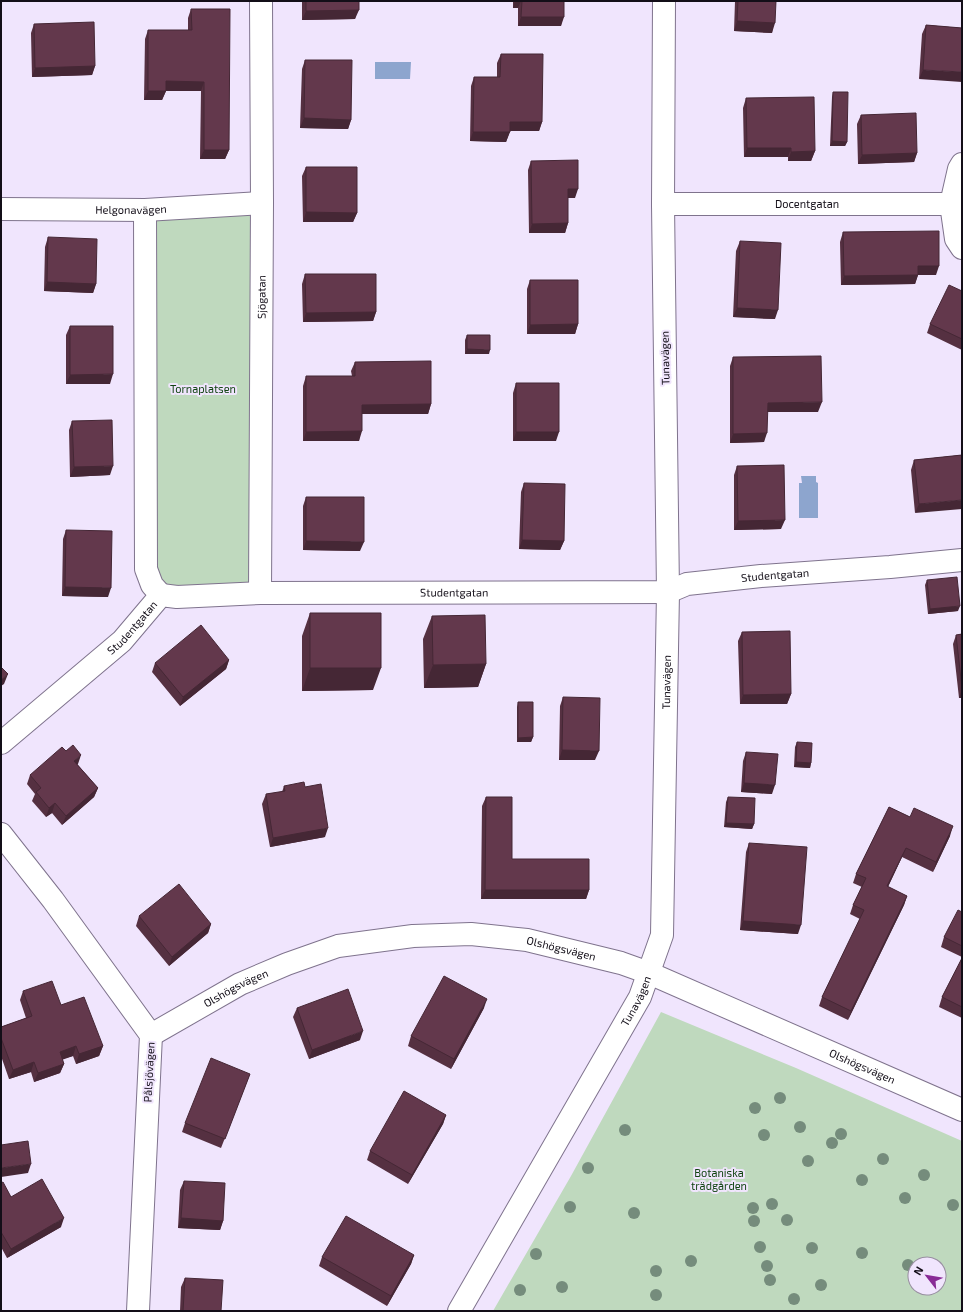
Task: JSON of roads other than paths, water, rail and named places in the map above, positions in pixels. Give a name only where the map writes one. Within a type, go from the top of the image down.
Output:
[{"type":"street","name":"Sjögatan","points":[[260,593],[262,203],[261,1]]},
{"type":"street","name":"Tunavägen","points":[[459,1311],[640,997],[662,935],[668,592],[663,204],[664,1]]},
{"type":"street","points":[[962,164],[959,169],[951,204],[956,239],[962,248]]},
{"type":"street","name":"Helgonavägen","points":[[1,209],[145,210],[262,203]]},
{"type":"street","name":"Docentgatan","points":[[663,204],[951,204]]},
{"type":"street","points":[[145,210],[146,569],[152,585],[161,595]]},
{"type":"street","name":"Studentgatan","points":[[1,743],[122,641],[161,595],[177,597],[260,593],[668,592],[687,584],[760,576],[890,567],[962,560]]},
{"type":"street","name":"Pålsjövägen","points":[[1,834],[53,900],[150,1034],[138,1311]]},
{"type":"street","name":"Olshögsvägen","points":[[150,1034],[240,984],[287,964],[338,946],[414,936],[471,934],[527,940],[621,963],[649,973],[962,1110]]},
{"type":"water","points":[[375,62],[411,62],[410,79],[375,79]]},
{"type":"water","points":[[801,476],[816,476],[816,482],[818,483],[818,518],[799,518],[799,483],[802,483]]},
{"type":"park label","name":"Tornaplatsen","points":[[203,389]]},
{"type":"park label","name":"Botaniska trädgården","points":[[719,1179]]}]
